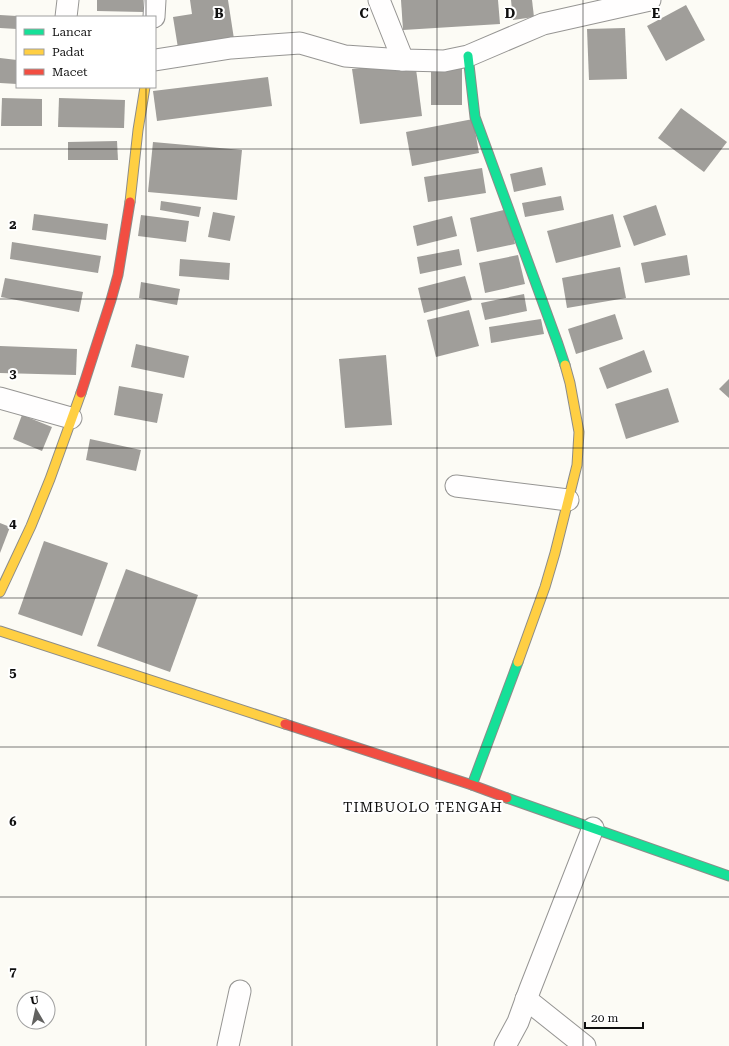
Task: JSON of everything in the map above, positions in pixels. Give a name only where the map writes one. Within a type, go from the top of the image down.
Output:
[{"type":"street","points":[[66,16],[68,0]]},
{"type":"street","points":[[154,16],[155,0]]},
{"type":"street","points":[[379,0],[403,60]]},
{"type":"street","points":[[156,60],[231,48],[300,43],[345,56],[444,61],[468,56],[543,24],[650,0]]},
{"type":"street","points":[[468,56],[476,117],[558,344],[570,383],[579,432],[577,465],[555,552],[536,614],[472,785]]},
{"type":"street","points":[[0,592],[31,526],[50,479],[111,300],[118,275],[128,215],[138,130],[145,88]]},
{"type":"street","points":[[0,398],[71,418]]},
{"type":"street","points":[[456,486],[568,500]]},
{"type":"street","points":[[0,632],[472,785],[729,876]]},
{"type":"street","points":[[505,1046],[518,1022],[593,828]]},
{"type":"street","points":[[228,1046],[240,992]]},
{"type":"street","points":[[526,999],[585,1046]]},
{"type":"building","points":[[97,0],[143,0],[143,12],[97,11]]},
{"type":"building","points":[[190,0],[228,0],[234,39],[178,48],[173,17],[192,14]]},
{"type":"building","points":[[401,0],[498,0],[500,24],[403,30]]},
{"type":"building","points":[[511,0],[532,0],[534,17],[513,20]]},
{"type":"building","points":[[686,5],[705,40],[666,61],[647,26]]},
{"type":"building","points":[[0,15],[17,16],[16,29],[0,28]]},
{"type":"building","points":[[625,28],[627,79],[589,80],[587,29]]},
{"type":"building","points":[[0,58],[16,60],[16,84],[0,83]]},
{"type":"building","points":[[415,61],[422,116],[360,124],[352,69]]},
{"type":"building","points":[[431,67],[462,67],[462,105],[431,105]]},
{"type":"building","points":[[268,77],[272,106],[157,121],[153,91]]},
{"type":"building","points":[[2,98],[42,99],[42,126],[1,126]]},
{"type":"building","points":[[59,98],[125,100],[124,128],[58,127]]},
{"type":"building","points":[[681,108],[727,142],[704,172],[658,138]]},
{"type":"building","points":[[473,119],[479,153],[412,166],[406,132]]},
{"type":"building","points":[[117,141],[118,160],[68,160],[68,142]]},
{"type":"building","points":[[153,142],[242,150],[237,200],[148,192]]},
{"type":"building","points":[[542,167],[546,185],[514,192],[510,174]]},
{"type":"building","points":[[482,168],[486,193],[428,202],[424,177]]},
{"type":"building","points":[[561,196],[564,210],[525,217],[522,203]]},
{"type":"building","points":[[161,201],[201,207],[199,217],[160,210]]},
{"type":"building","points":[[656,205],[666,235],[634,246],[623,216]]},
{"type":"building","points":[[508,209],[515,244],[477,252],[470,218]]},
{"type":"building","points":[[213,212],[235,216],[230,241],[208,237]]},
{"type":"building","points":[[34,214],[108,224],[106,240],[32,230]]},
{"type":"building","points":[[613,214],[621,247],[556,263],[547,231]]},
{"type":"building","points":[[141,215],[189,221],[186,242],[138,236]]},
{"type":"building","points":[[452,216],[457,236],[417,246],[413,226]]},
{"type":"building","points":[[12,242],[101,256],[98,273],[10,259]]},
{"type":"building","points":[[459,249],[462,265],[420,274],[417,257]]},
{"type":"building","points":[[518,255],[525,284],[485,293],[479,263]]},
{"type":"building","points":[[687,255],[690,275],[645,283],[641,263]]},
{"type":"building","points":[[180,259],[230,263],[229,280],[179,276]]},
{"type":"building","points":[[620,267],[626,298],[567,308],[562,278]]},
{"type":"building","points":[[465,276],[472,300],[424,313],[418,288]]},
{"type":"building","points":[[5,278],[83,292],[79,312],[1,297]]},
{"type":"building","points":[[141,282],[180,289],[177,305],[139,298]]},
{"type":"building","points":[[524,294],[527,311],[485,320],[481,303]]},
{"type":"building","points":[[469,310],[479,346],[436,357],[427,320]]},
{"type":"building","points":[[615,314],[623,339],[576,354],[568,329]]},
{"type":"building","points":[[541,319],[544,334],[491,343],[489,327]]},
{"type":"building","points":[[136,344],[189,356],[184,378],[131,367]]},
{"type":"building","points":[[0,346],[77,349],[76,375],[0,373]]},
{"type":"building","points":[[644,350],[652,372],[607,389],[599,368]]},
{"type":"building","points":[[386,355],[392,425],[345,428],[339,359]]},
{"type":"building","points":[[729,379],[729,398],[719,389]]},
{"type":"building","points":[[119,386],[163,394],[157,423],[114,415]]},
{"type":"building","points":[[668,388],[679,422],[626,439],[615,404]]},
{"type":"building","points":[[22,415],[52,427],[42,451],[13,439]]},
{"type":"building","points":[[90,439],[141,450],[136,471],[86,460]]},
{"type":"building","points":[[0,523],[10,527],[0,553]]},
{"type":"building","points":[[44,541],[108,563],[82,636],[18,614]]},
{"type":"building","points":[[126,569],[198,595],[170,672],[97,646]]},
{"type":"traffic: fast","points":[[468,56],[475,117],[565,365]]},
{"type":"traffic: fast","points":[[472,785],[518,662]]},
{"type":"traffic: fast","points":[[507,798],[729,876]]},
{"type":"traffic: slow","points":[[130,202],[138,130],[145,88]]},
{"type":"traffic: slow","points":[[518,662],[545,587],[577,465],[579,432],[570,383],[565,365]]},
{"type":"traffic: slow","points":[[0,592],[31,526],[50,479],[81,393]]},
{"type":"traffic: slow","points":[[0,631],[285,724]]},
{"type":"traffic: jam","points":[[81,393],[118,275],[130,202]]},
{"type":"traffic: jam","points":[[285,724],[472,785],[507,798]]},
{"type":"district","name":"TIMBUOLO TENGAH","points":[[423,807]]}]
